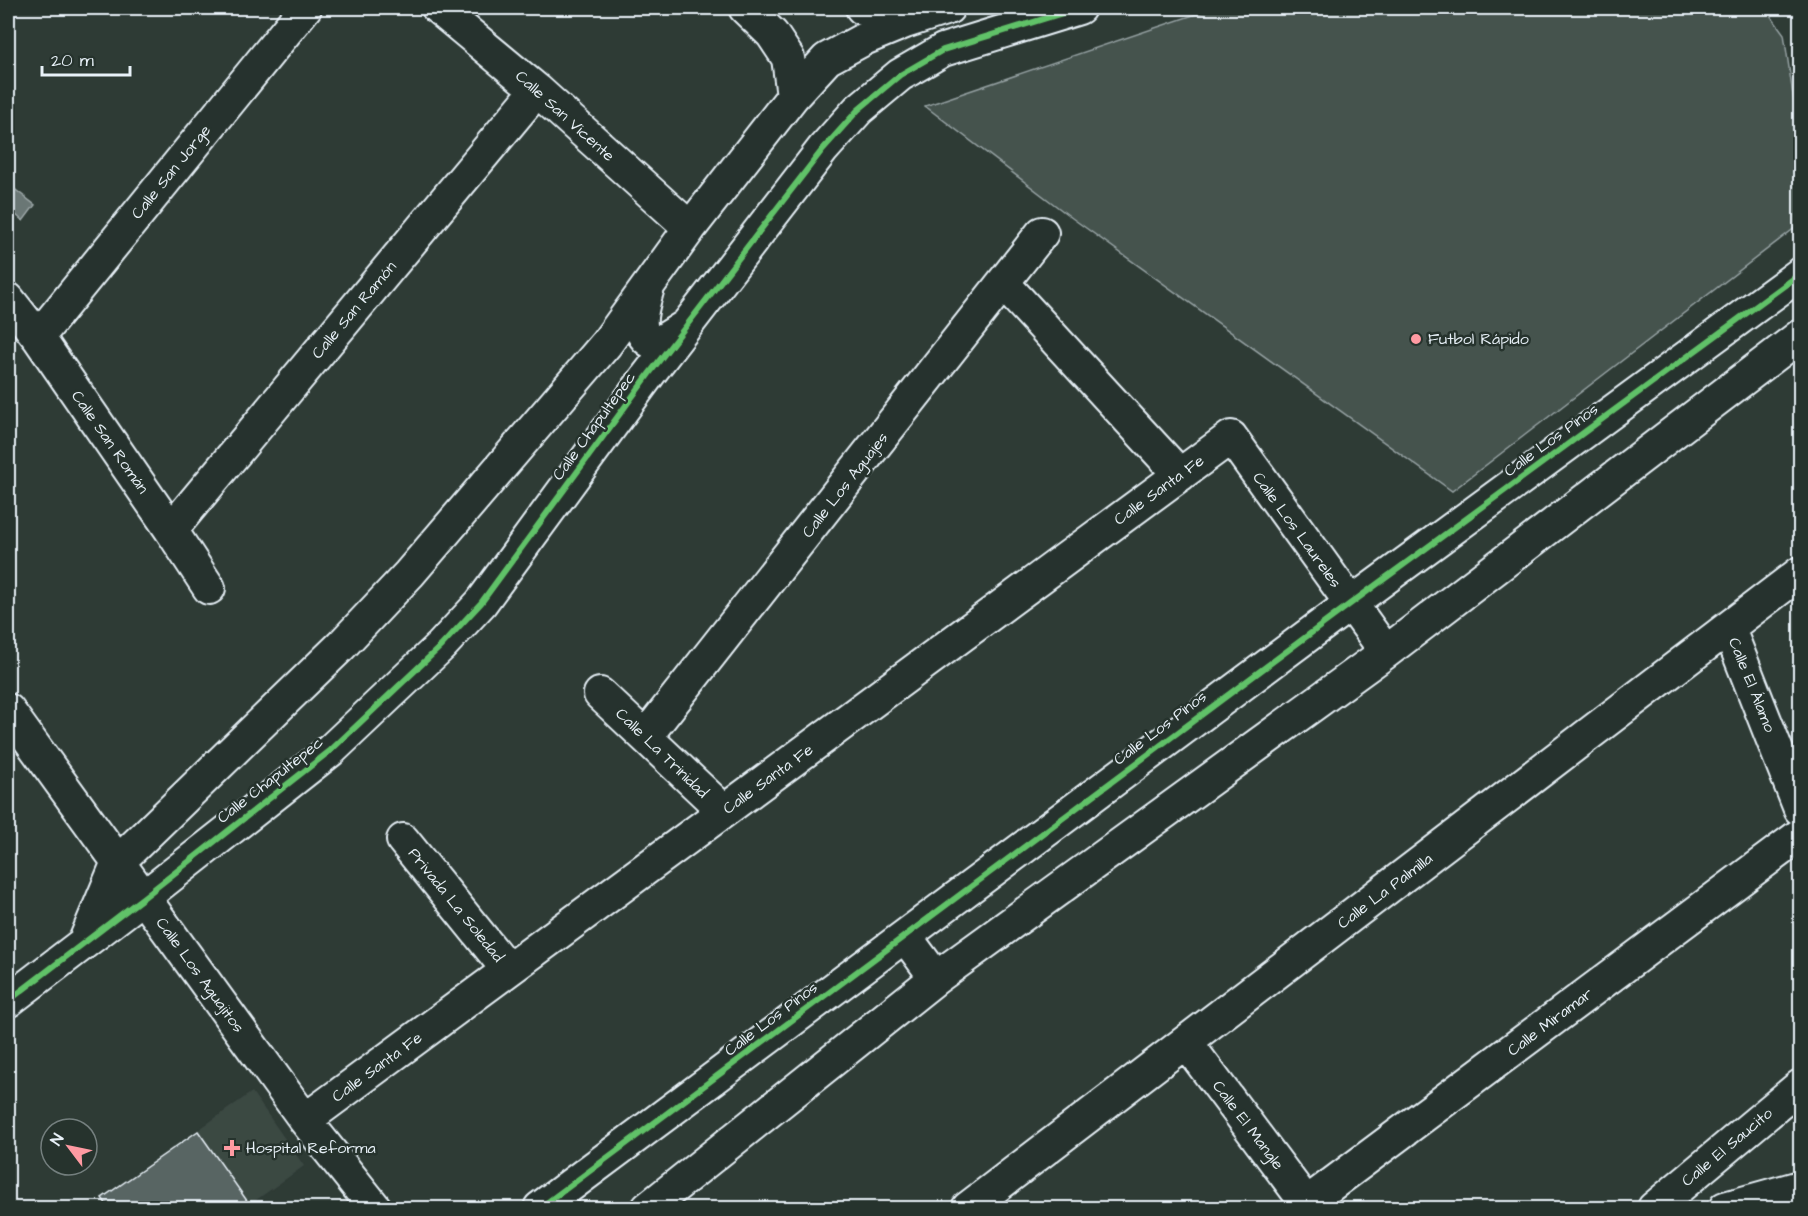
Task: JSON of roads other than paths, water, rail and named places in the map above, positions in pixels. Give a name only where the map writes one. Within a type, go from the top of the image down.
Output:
[{"type":"street","name":"Calle San Jorge","points":[[38,337],[305,8]]},
{"type":"street","name":"Calle San Vicente","points":[[438,8],[537,90],[690,228]]},
{"type":"street","points":[[745,8],[772,34],[788,58],[792,96]]},
{"type":"street","points":[[862,8],[904,22]]},
{"type":"street","points":[[85,942],[118,862],[341,646],[410,574],[606,344],[690,228],[792,96],[826,59],[866,38],[904,22],[948,8]]},
{"type":"street","name":"Calle Chapultepec","points":[[8,1001],[331,750],[441,646],[481,603],[686,326],[823,149],[858,110],[900,75],[943,50],[1079,8]]},
{"type":"street","name":"Calle San Ramón","points":[[171,530],[537,90]]},
{"type":"street","name":"Calle Los Aguajes","points":[[646,736],[1042,233]]},
{"type":"street","name":"Calle Los Pinos","points":[[540,1209],[1350,604],[1800,274]]},
{"type":"street","points":[[649,284],[642,308],[641,323],[643,334],[649,342],[657,344],[686,326]]},
{"type":"street","points":[[1004,284],[1180,475]]},
{"type":"street","name":"Calle San Román","points":[[8,299],[38,337],[209,588]]},
{"type":"street","points":[[648,1209],[936,978],[1386,652],[1800,336]]},
{"type":"street","name":"Calle Los Laureles","points":[[1231,437],[1386,652]]},
{"type":"street","name":"Calle Santa Fe","points":[[304,1120],[1231,437]]},
{"type":"street","name":"Calle La Palmilla","points":[[968,1209],[1800,573]]},
{"type":"street","name":"Calle El Álamo","points":[[1729,629],[1800,809]]},
{"type":"street","name":"Calle La Trinidad","points":[[600,694],[724,811]]},
{"type":"street","name":"Calle Los Aguajitos","points":[[8,710],[304,1120],[375,1209]]},
{"type":"street","name":"Calle Miramar","points":[[1305,1207],[1800,835]]},
{"type":"street","name":"Privada La Soledad","points":[[403,840],[508,970]]},
{"type":"street","points":[[905,936],[936,978]]},
{"type":"street","name":"Calle El Mangle","points":[[1186,1042],[1305,1207]]},
{"type":"street","name":"Calle El Saucito","points":[[1654,1209],[1800,1086]]},
{"type":"street","points":[[1725,1209],[1800,1187]]},
{"type":"place","name":"Futbol Rápido","points":[[1416,339]]},
{"type":"place","name":"Hospital Reforma","points":[[232,1148]]}]
